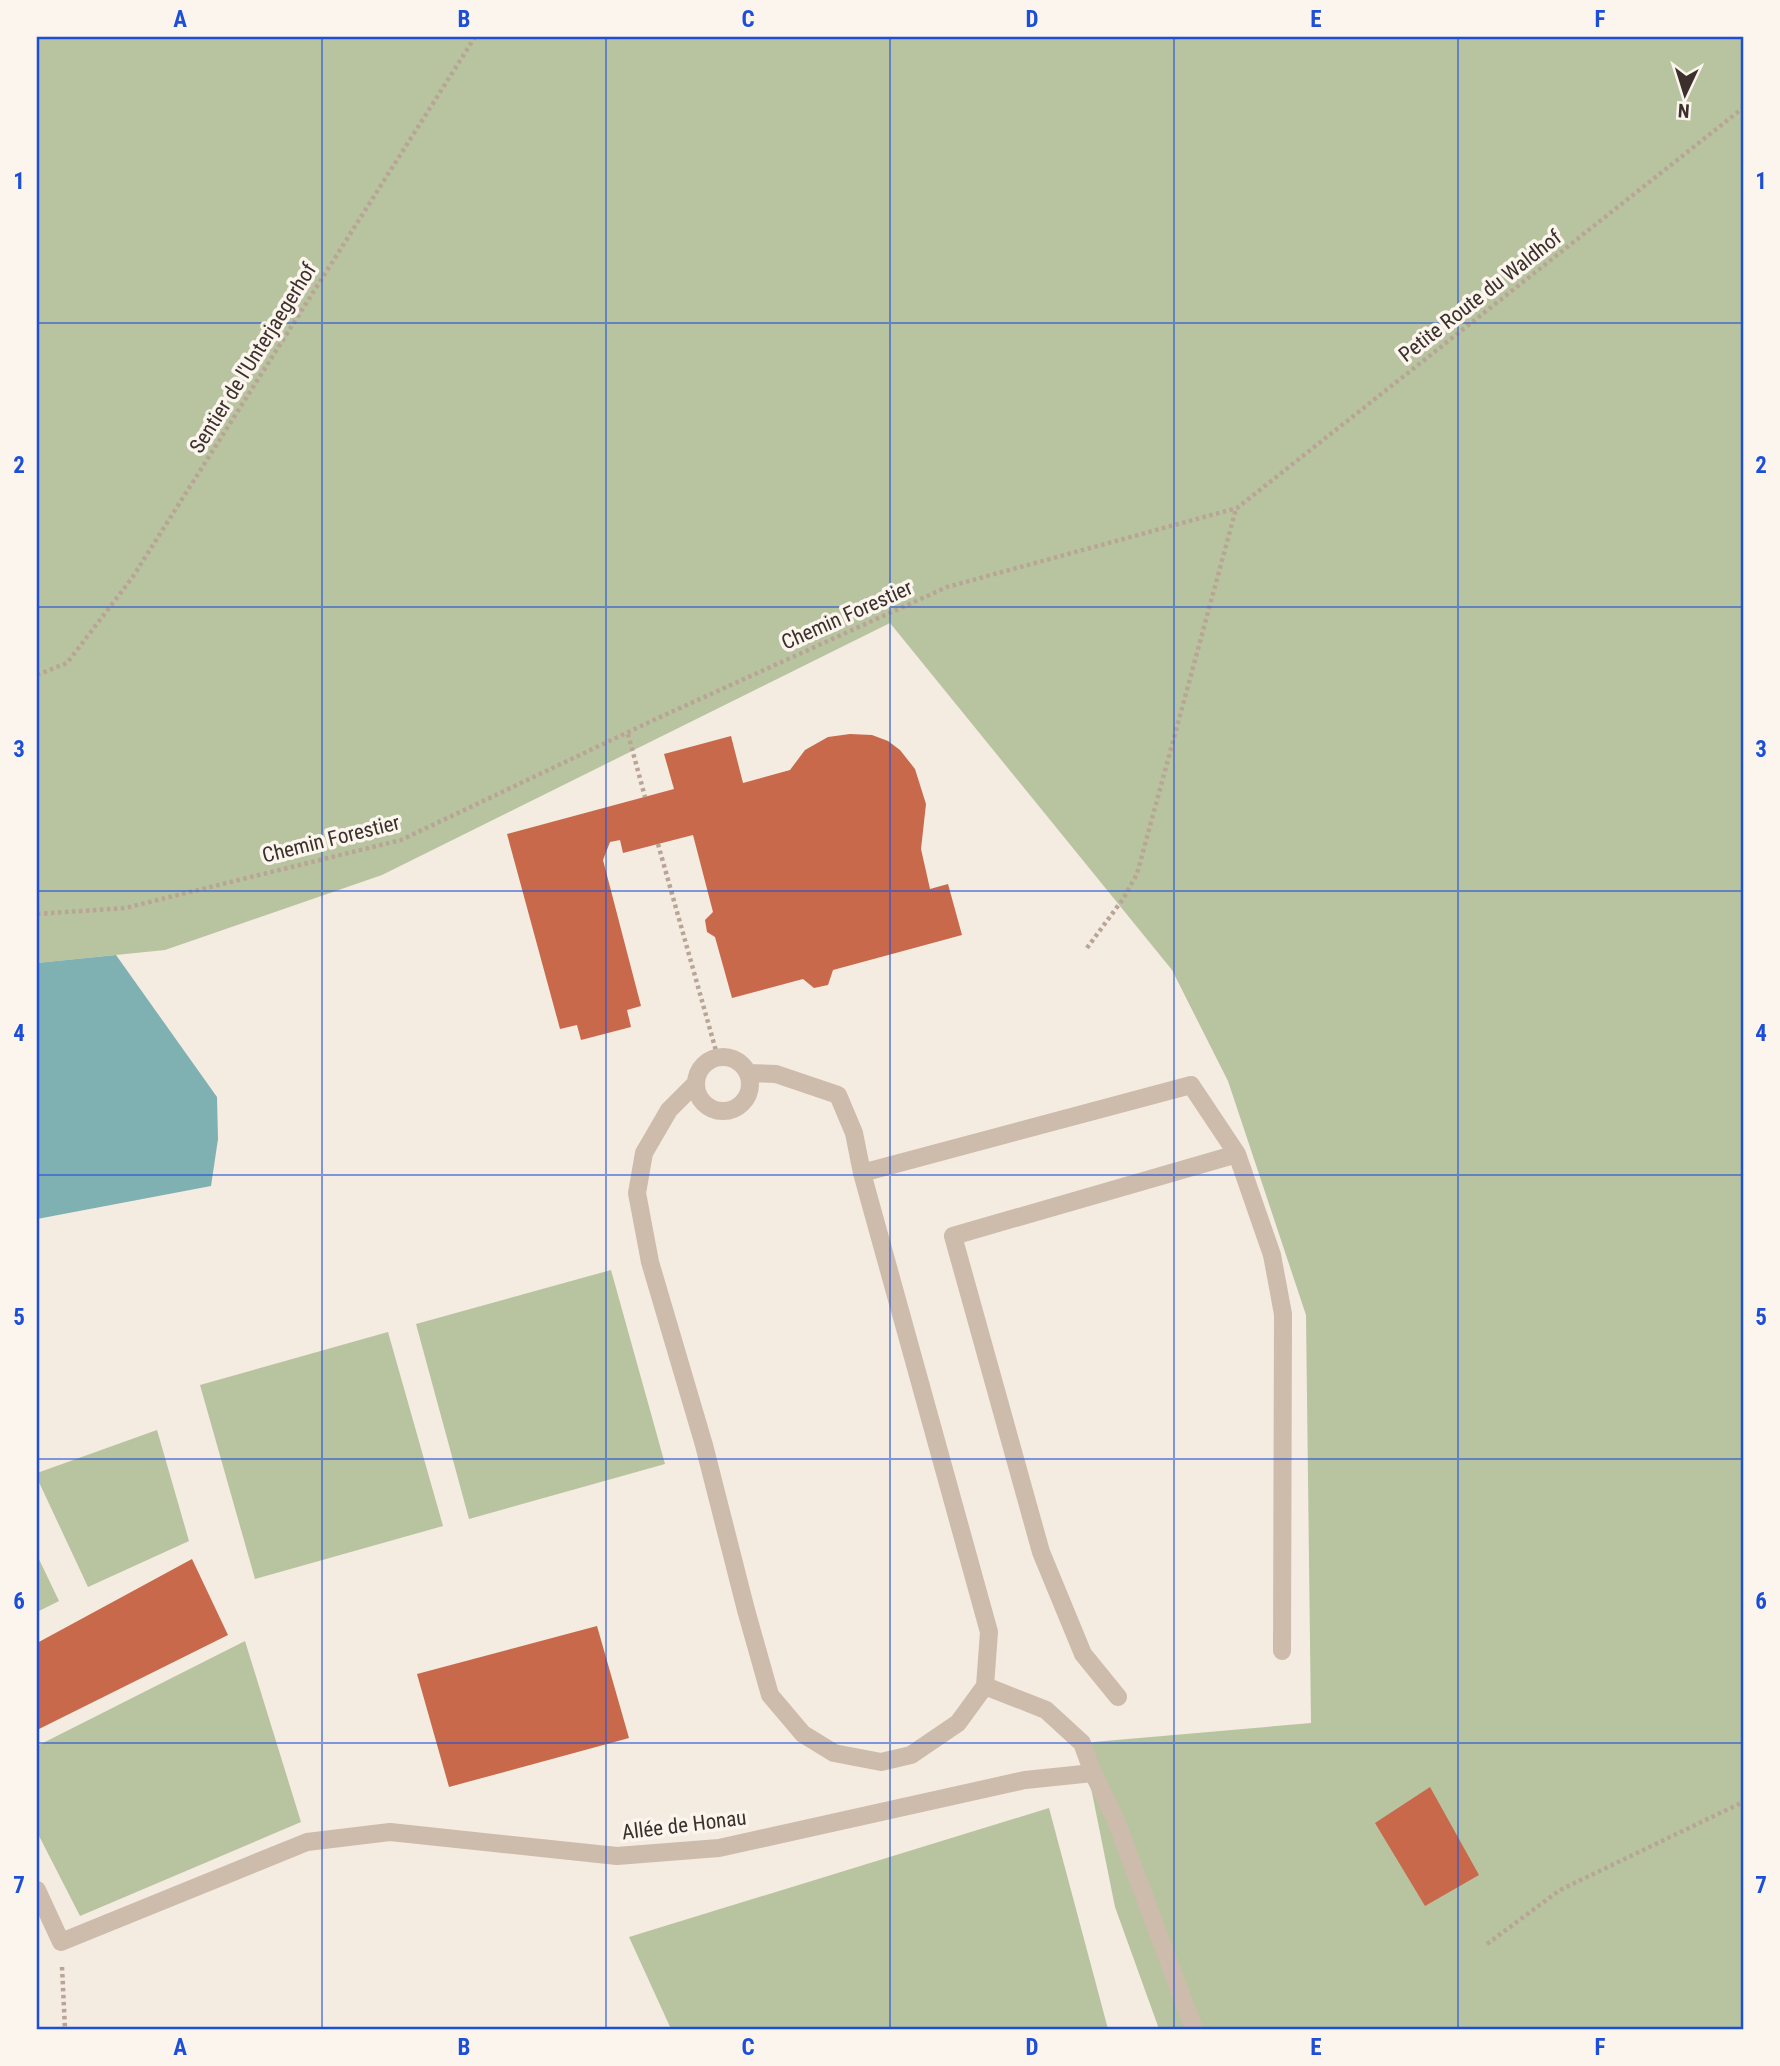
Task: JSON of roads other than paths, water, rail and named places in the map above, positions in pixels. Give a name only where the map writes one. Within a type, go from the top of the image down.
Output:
[{"type":"street","points":[[718,1058],[730,1058],[741,1064],[748,1073],[751,1085],[747,1097],[740,1106],[729,1111],[716,1110],[706,1105],[698,1095],[696,1083],[699,1071],[718,1058]]},
{"type":"street","points":[[696,1083],[669,1110],[644,1153],[637,1193],[650,1262],[704,1445],[770,1695],[803,1734],[834,1753],[881,1762],[911,1755],[958,1723],[985,1686],[989,1632],[862,1173],[854,1133],[838,1095],[776,1074],[748,1073]]},
{"type":"street","points":[[862,1173],[1191,1085],[1237,1154],[1272,1255],[1283,1314],[1282,1651]]},
{"type":"street","points":[[1118,1697],[1083,1654],[1041,1552],[953,1236],[1237,1154]]},
{"type":"street","points":[[985,1686],[1046,1710],[1082,1743],[1115,1818],[1194,2029]]},
{"type":"street","name":"Allée de Honau","points":[[37,1891],[61,1942],[307,1842],[390,1832],[617,1856],[719,1848],[1025,1780],[1093,1773]]},
{"type":"water","points":[[116,955],[217,1097],[218,1139],[211,1186],[37,1219],[37,963]]}]
